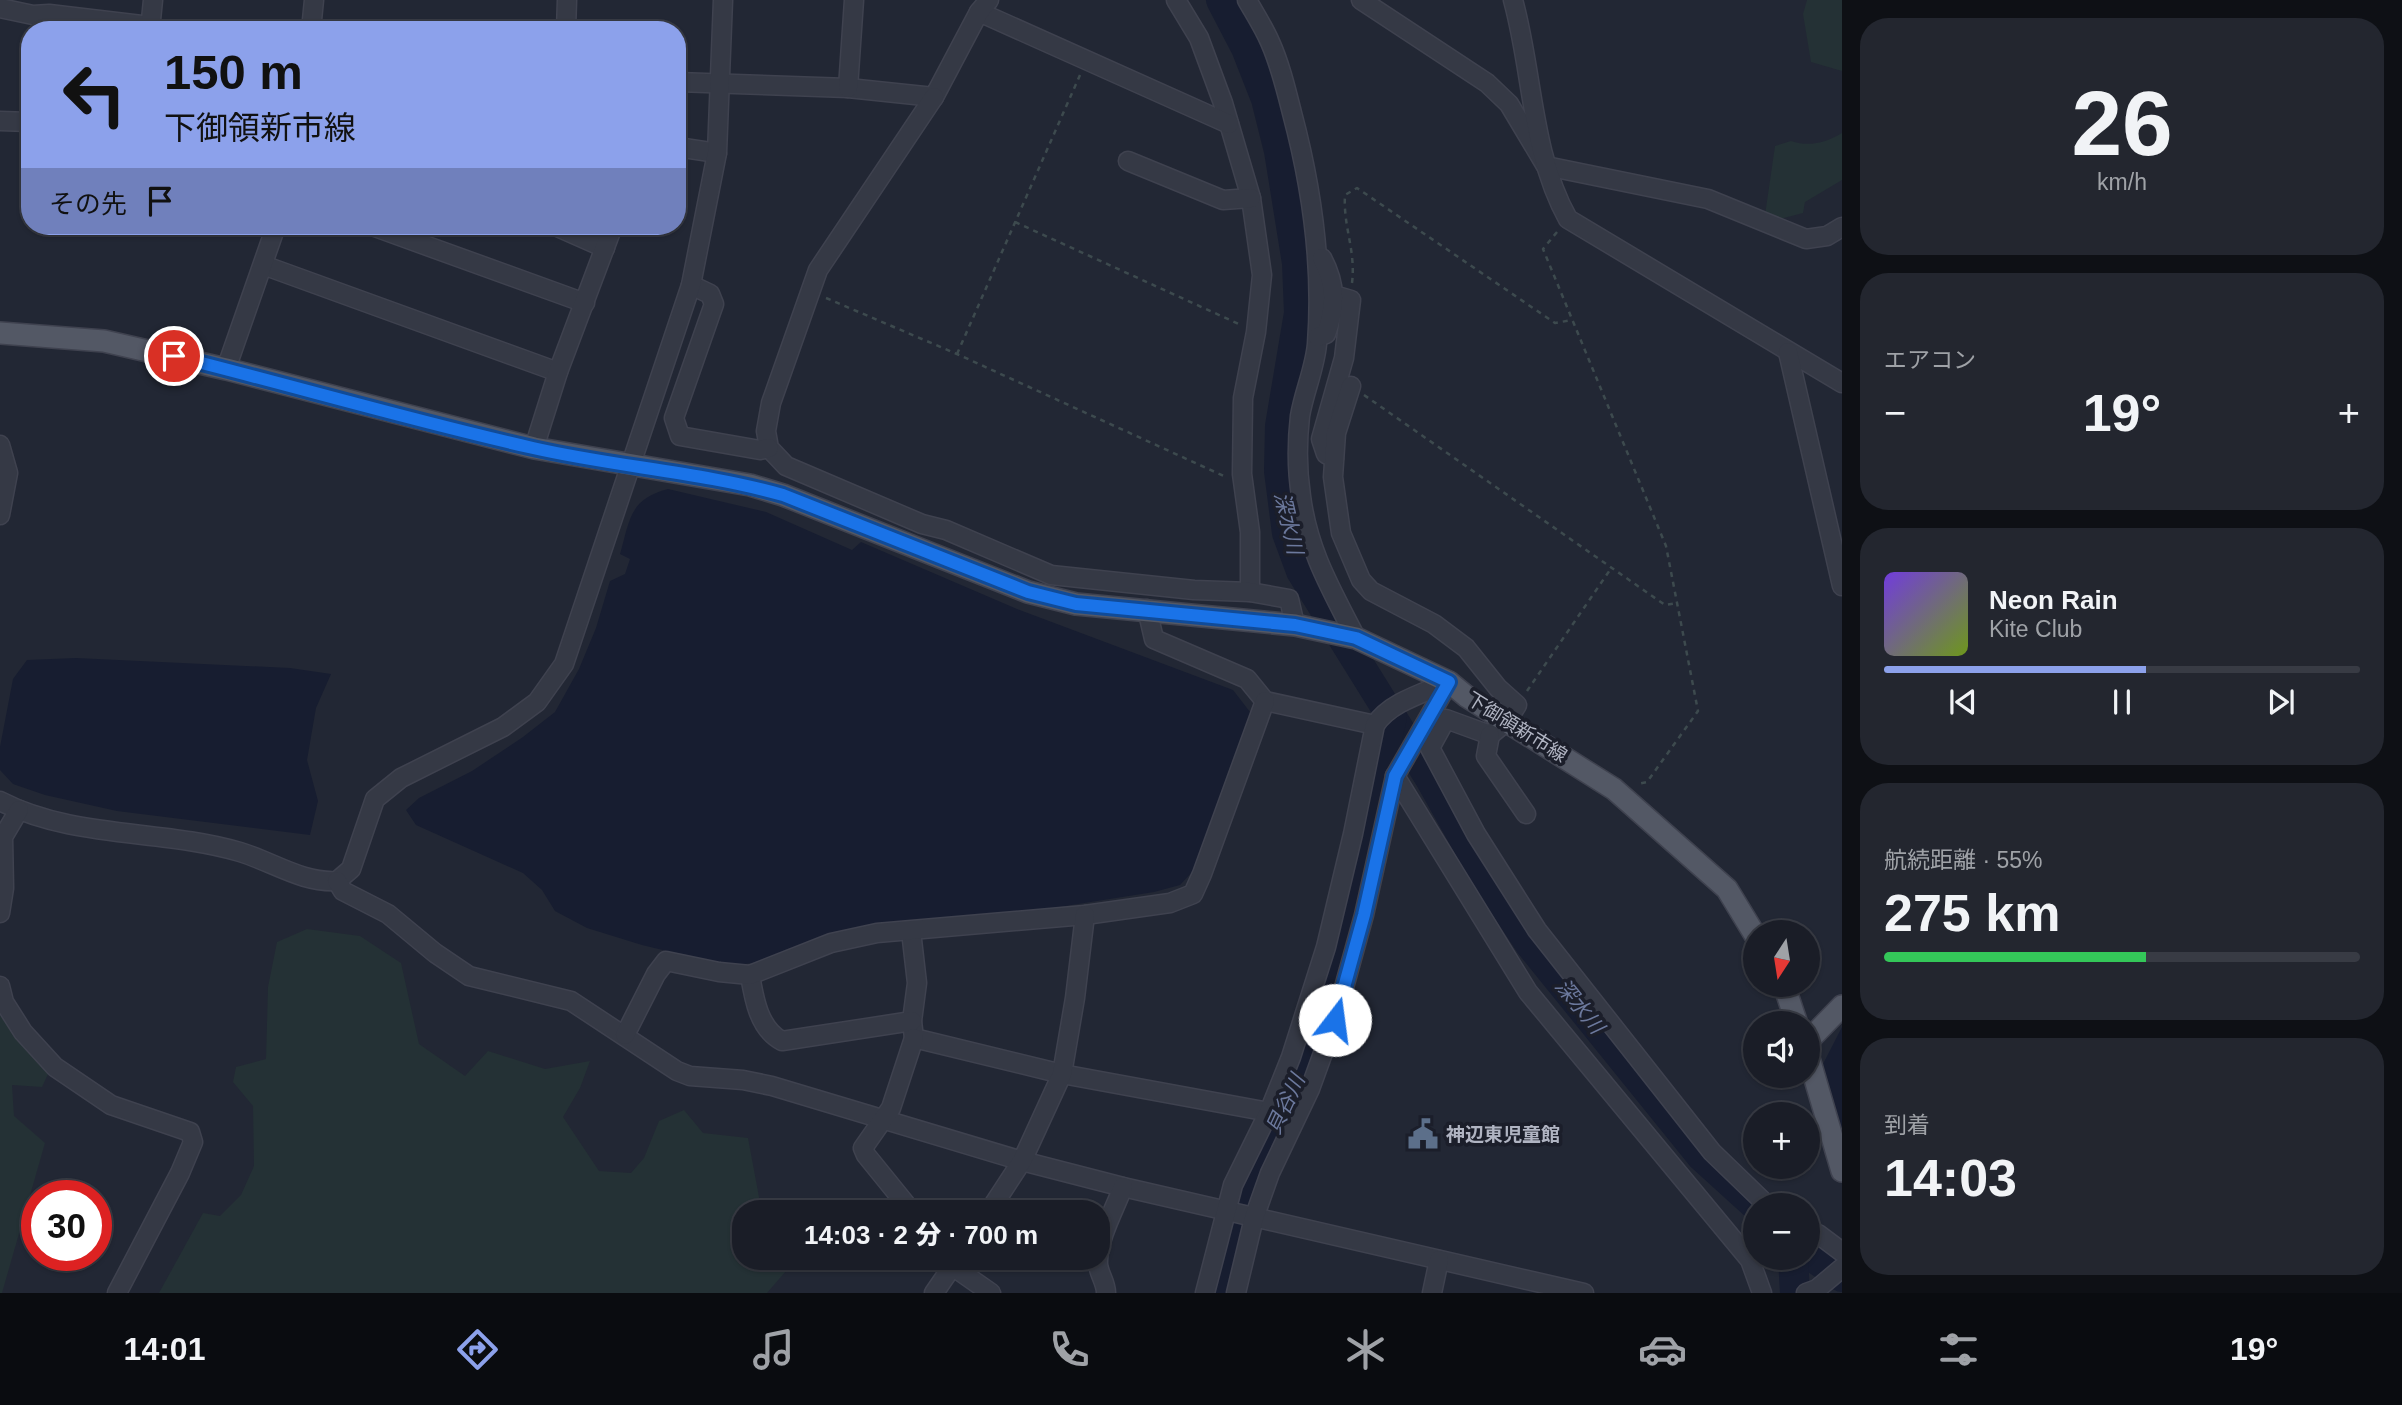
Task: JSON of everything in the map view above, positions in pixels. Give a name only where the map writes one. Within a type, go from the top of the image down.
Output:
[{"type":"main road","name":"下御領新市線","points":[[0,333],[104,341],[226,369],[534,448],[631,467],[738,483],[783,495],[1028,592],[1076,604],[1295,625],[1356,638],[1449,682],[1504,721],[1614,789],[1727,889],[1746,920]]},
{"type":"main road","points":[[1820,1029],[1842,1006]]},
{"type":"main road","points":[[1818,1088],[1842,1171]]},
{"type":"street","points":[[151,21],[153,0]]},
{"type":"street","points":[[312,21],[313,0]]},
{"type":"street","points":[[566,0],[566,21]]},
{"type":"street","points":[[0,801],[54,821],[237,851],[312,880],[337,881],[351,869],[374,800],[401,778],[503,727],[537,702],[564,664],[691,285],[717,153],[723,0]]},
{"type":"street","points":[[848,88],[854,0]]},
{"type":"street","points":[[1176,0],[1199,37],[1229,124],[1251,198],[1262,275],[1256,332],[1243,398],[1242,474],[1250,532],[1250,592]]},
{"type":"street","points":[[1247,0],[1270,43],[1287,94],[1303,153],[1317,249],[1317,337],[1300,416],[1300,494],[1316,560],[1356,638]]},
{"type":"street","points":[[1361,0],[1487,83],[1508,104],[1546,166],[1708,199],[1806,239],[1827,236],[1842,227]]},
{"type":"street","points":[[1513,0],[1546,166],[1557,199],[1568,219],[1842,383]]},
{"type":"street","points":[[1229,124],[1087,61],[984,6],[933,97],[818,270],[771,403],[766,431],[769,449],[786,466],[1051,575],[1194,590],[1250,592],[1289,599],[1295,625]]},
{"type":"street","points":[[0,8],[33,15],[49,14],[100,21]]},
{"type":"street","points":[[686,82],[848,88],[933,97]]},
{"type":"street","points":[[0,121],[21,122]]},
{"type":"street","points":[[686,148],[717,153]]},
{"type":"street","points":[[1128,161],[1223,200],[1251,198]]},
{"type":"street","points":[[226,369],[273,235]]},
{"type":"street","points":[[397,235],[584,303]]},
{"type":"street","points":[[575,235],[605,248]]},
{"type":"street","points":[[534,448],[558,372],[610,235]]},
{"type":"street","points":[[1317,249],[1346,293],[1345,358],[1321,439],[1326,454],[1334,458]]},
{"type":"street","points":[[263,265],[558,372]]},
{"type":"street","points":[[691,285],[710,294],[714,304],[674,418],[680,436],[760,450],[769,449]]},
{"type":"street","points":[[1317,337],[1326,334],[1346,293]]},
{"type":"street","points":[[1788,352],[1842,586]]},
{"type":"street","points":[[1351,386],[1336,433],[1334,458],[1336,508],[1341,533],[1362,580],[1371,591],[1434,624],[1466,648],[1498,688],[1504,721],[1486,756],[1527,814]]},
{"type":"street","points":[[0,445],[8,473],[0,515]]},
{"type":"street","points":[[1147,609],[1154,639],[1247,679],[1265,701],[1378,720]]},
{"type":"street","points":[[1205,1293],[1233,1185],[1269,1112],[1291,1057],[1326,947],[1378,720],[1398,705],[1449,682]]},
{"type":"street","points":[[1236,1293],[1254,1217],[1270,1173],[1310,1089],[1335,1020],[1364,915],[1399,769],[1449,682]]},
{"type":"street","points":[[625,1035],[656,974],[666,961],[719,972],[750,975],[831,943],[877,933],[1085,915],[1170,903],[1192,894],[1202,874],[1265,701]]},
{"type":"street","points":[[1504,721],[1446,719],[1430,748],[1476,834],[1537,930],[1712,1152],[1755,1193]]},
{"type":"street","points":[[1399,769],[1528,992],[1750,1260],[1762,1293]]},
{"type":"street","points":[[0,913],[4,888],[3,837],[19,810]]},
{"type":"street","points":[[337,881],[343,891],[388,914],[468,976],[571,1001],[677,1071],[690,1076],[743,1080],[772,1086],[1022,1161],[1123,1187],[1584,1293]]},
{"type":"street","points":[[996,1200],[1022,1161],[1062,1074],[1085,915]]},
{"type":"street","points":[[902,1200],[863,1148],[891,1108],[913,1029],[917,983],[912,931]]},
{"type":"street","points":[[750,975],[753,995],[764,1023],[770,1035],[782,1041],[913,1029],[1062,1074],[1269,1112]]},
{"type":"street","points":[[0,986],[4,1002],[23,1032],[55,1067],[111,1105],[190,1132],[193,1137],[180,1173],[117,1293]]},
{"type":"street","points":[[1106,1293],[1097,1264],[1099,1250],[1123,1187]]},
{"type":"street","points":[[1820,1236],[1842,1252]]},
{"type":"street","points":[[1432,1293],[1439,1260]]},
{"type":"street","points":[[1815,1292],[1842,1268]]},
{"type":"street","points":[[934,1293],[948,1270]]},
{"type":"street","points":[[958,1270],[991,1293]]},
{"type":"path","points":[[957,354],[1087,61]]},
{"type":"path","points":[[1346,293],[1354,262],[1344,213],[1345,195],[1357,188],[1555,323],[1572,320]]},
{"type":"path","points":[[1568,219],[1543,248],[1666,546],[1698,711],[1647,782],[1640,785],[1630,779]]},
{"type":"path","points":[[1015,222],[1256,332]]},
{"type":"path","points":[[810,292],[957,354],[1227,477],[1242,474]]},
{"type":"path","points":[[1351,386],[1665,604],[1677,603]]},
{"type":"path","points":[[1504,721],[1612,567]]},
{"type":"shaded area","points":[[1807,0],[1842,0],[1842,71],[1811,62],[1803,14]]},
{"type":"shaded area","points":[[1842,133],[1842,180],[1805,202],[1803,213],[1776,220],[1765,215],[1775,146],[1791,141],[1817,143]]},
{"type":"shaded area","points":[[307,929],[360,936],[401,963],[419,1044],[465,1076],[488,1051],[545,1069],[590,1061],[580,1088],[563,1117],[599,1171],[631,1173],[644,1158],[659,1121],[684,1110],[703,1133],[748,1138],[760,1200],[732,1200],[732,1270],[786,1271],[767,1293],[159,1293],[203,1213],[220,1216],[241,1195],[254,1166],[253,1106],[233,1082],[236,1067],[266,1059],[268,987],[277,942]]},
{"type":"shaded area","points":[[0,1015],[48,1074],[42,1087],[12,1085],[14,1116],[45,1143],[34,1180],[21,1180],[21,1227],[0,1293]]},
{"type":"water","points":[[668,489],[766,512],[852,550],[861,542],[1017,609],[1233,690],[1250,712],[1244,740],[1195,869],[1180,885],[1154,892],[977,920],[893,923],[833,933],[760,962],[729,966],[642,945],[587,928],[555,911],[542,890],[523,873],[416,825],[406,810],[419,798],[472,771],[555,712],[579,669],[596,628],[610,581],[625,574],[630,559],[620,554],[633,512],[645,499]]},
{"type":"water","points":[[76,658],[290,668],[331,674],[316,708],[307,760],[318,801],[310,835],[117,811],[45,795],[13,784],[0,770],[0,747],[13,679],[27,660]]},
{"type":"water","points":[[1842,1027],[1842,1139],[1820,1077],[1824,1062]]},
{"type":"waterway","name":"深水川","points":[[1221,0],[1246,48],[1266,99],[1279,151],[1297,263],[1299,313],[1280,426],[1279,471],[1287,533],[1301,571],[1429,777],[1483,873],[1529,943],[1702,1157],[1743,1194]]},
{"type":"waterway","name":"貝谷川","points":[[1240,1202],[1307,1055],[1348,906],[1392,717]]},
{"type":"waterway","name":"貝谷川","points":[[1217,1293],[1232,1230]]},
{"type":"waterway","points":[[1820,1262],[1842,1277]]},
{"type":"waterway","name":"深水川","points":[[1794,1270],[1795,1293]]},
{"type":"place","name":"神辺東児童館","points":[[1423,1134]]},
{"type":"route","points":[[174,356],[534,448],[631,467],[750,485],[783,495],[1028,592],[1076,604],[1295,625],[1356,638],[1449,682],[1395,776],[1364,915],[1335,1020]]}]
